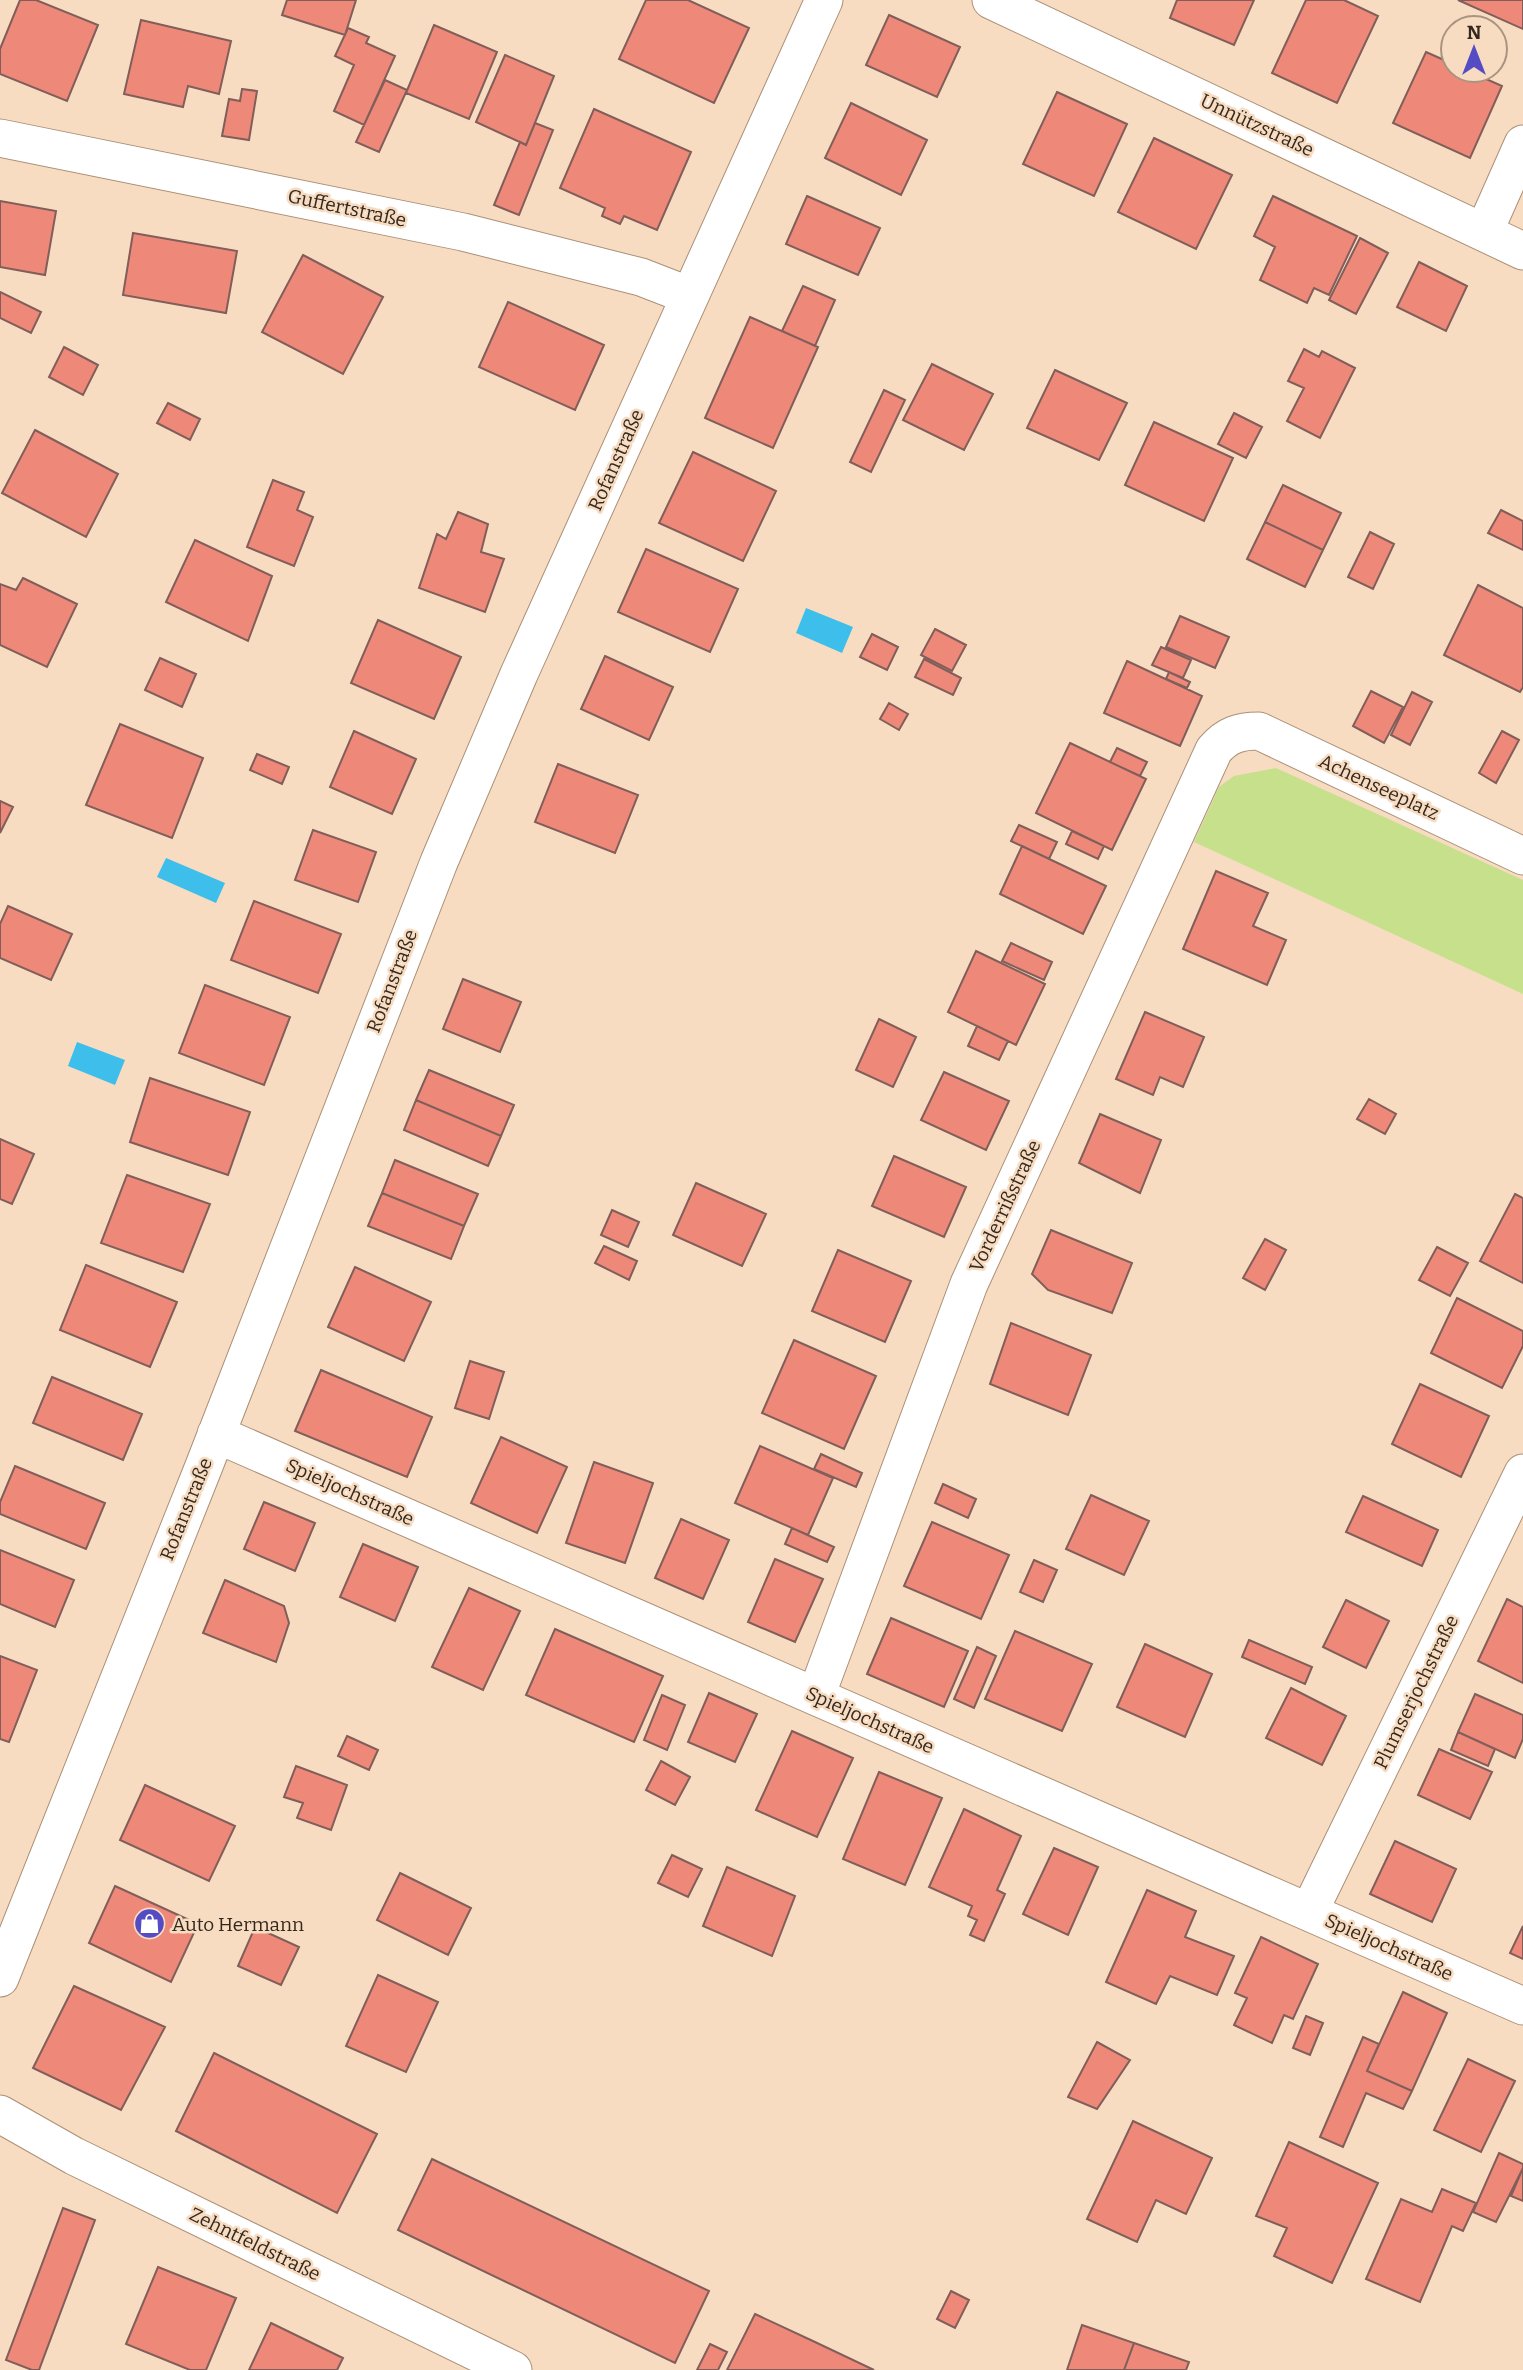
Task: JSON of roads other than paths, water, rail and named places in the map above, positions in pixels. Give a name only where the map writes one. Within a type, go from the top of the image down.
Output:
[{"type":"street","name":"Rofanstraße","points":[[0,1978],[216,1434],[435,870],[519,674],[824,0]]},
{"type":"street","name":"Unnützstraße","points":[[992,0],[1523,251]]},
{"type":"street","name":"Guffertstraße","points":[[0,138],[463,232],[641,278],[690,296]]},
{"type":"street","points":[[1484,232],[1523,144]]},
{"type":"street","name":"Achenseeplatz","points":[[1233,734],[1259,731],[1523,856]]},
{"type":"street","name":"Vorderrißstraße","points":[[816,1696],[969,1284],[1214,750],[1233,734]]},
{"type":"street","name":"Spieljochstraße","points":[[216,1434],[1523,2006]]},
{"type":"street","name":"Plumserjochstraße","points":[[1309,1912],[1523,1473]]},
{"type":"street","name":"Zehntfeldstraße","points":[[0,2115],[74,2156],[513,2370]]},
{"type":"water","points":[[806,608],[853,627],[842,653],[796,633]]},
{"type":"water","points":[[166,858],[225,883],[216,903],[157,877]]},
{"type":"water","points":[[77,1042],[125,1060],[115,1085],[68,1066]]},
{"type":"place","name":"Auto Hermann","points":[[149,1924]]}]
